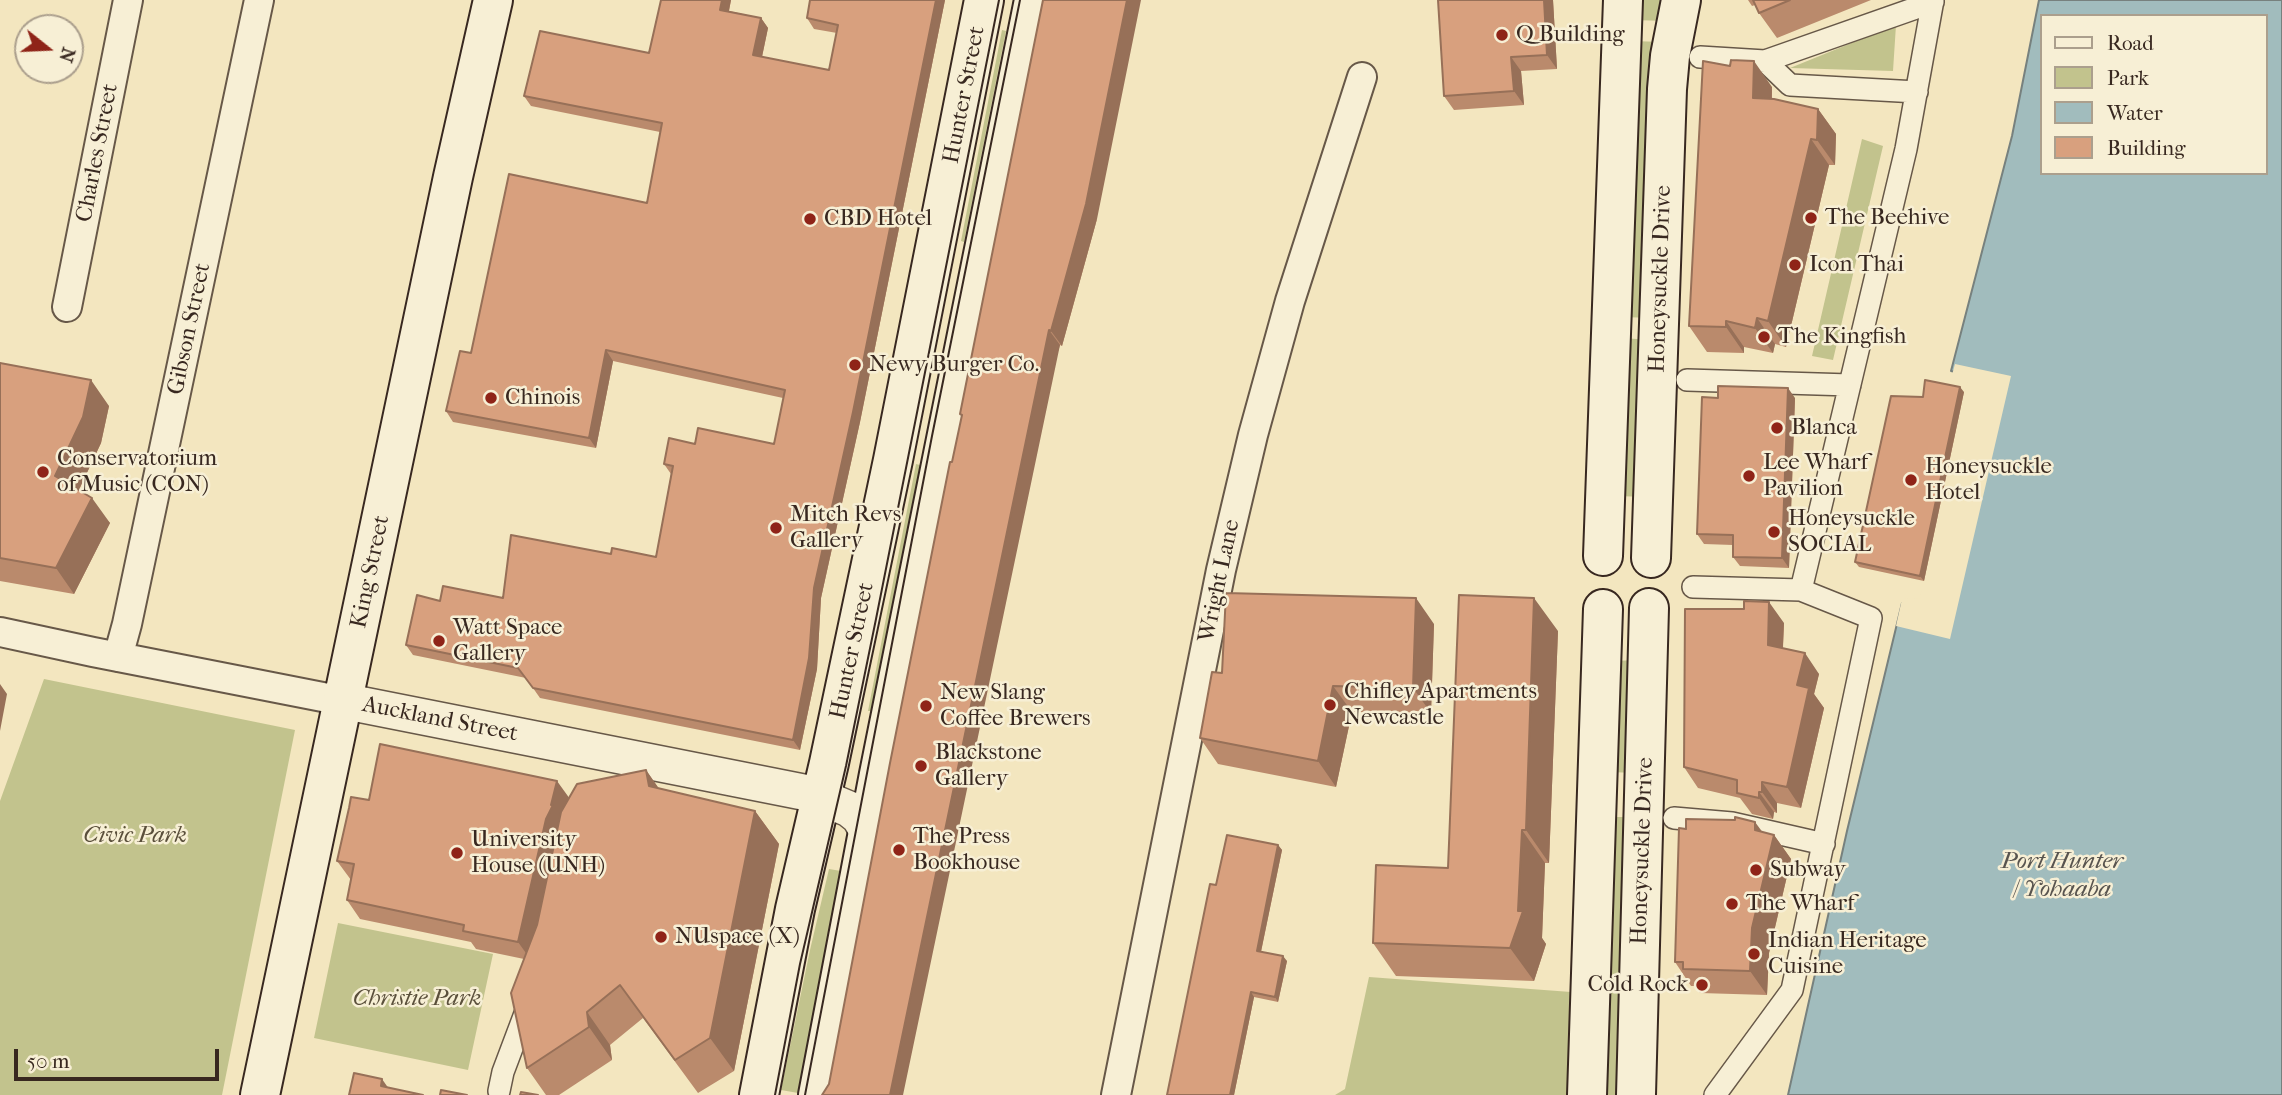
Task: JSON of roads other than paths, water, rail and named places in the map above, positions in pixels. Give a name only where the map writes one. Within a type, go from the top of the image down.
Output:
[{"type":"main road","name":"King Street","points":[[260,1095],[453,177],[493,0]]},
{"type":"main road","name":"King Street","points":[[482,49],[500,0]]},
{"type":"main road","name":"Hunter Street","points":[[759,1095],[795,909],[822,796],[893,460],[984,0]]},
{"type":"main road","points":[[818,1095],[1034,0]]},
{"type":"main road","points":[[1604,556],[1623,0]]},
{"type":"main road","name":"Honeysuckle Drive","points":[[1651,558],[1667,89],[1670,56],[1681,0]]},
{"type":"main road","points":[[1628,548],[1651,558],[1659,575],[1659,593],[1649,608],[1641,614],[1621,617],[1603,609],[1592,591],[1591,581],[1597,562],[1604,556],[1611,551],[1628,548]]},
{"type":"main road","name":"Honeysuckle Drive","points":[[1636,1095],[1649,608]]},
{"type":"main road","name":"Honeysuckle Drive","points":[[1587,1095],[1603,609]]},
{"type":"street","name":"Charles Street","points":[[67,307],[128,0]]},
{"type":"street","name":"Gibson Street","points":[[118,657],[259,0]]},
{"type":"street","points":[[1700,57],[1765,61],[1933,1],[1917,92],[1801,590]]},
{"type":"street","points":[[1765,61],[1790,85],[1917,92]]},
{"type":"street","name":"Wright Lane","points":[[1116,1095],[1221,570],[1253,435],[1290,301],[1363,77]]},
{"type":"street","points":[[1687,380],[1850,385]]},
{"type":"street","points":[[1693,587],[1801,590],[1871,618],[1792,990],[1715,1095]]},
{"type":"street","name":"Auckland Street","points":[[0,632],[822,796],[855,814],[868,832]]},
{"type":"street","points":[[1674,818],[1732,823],[1824,844]]},
{"type":"street","points":[[499,1091],[503,1072],[536,985]]},
{"type":"water","name":"Port Hunter / Yohaaba","points":[[2039,0],[2282,0],[2282,1095],[1788,1095],[1847,831],[1902,603],[1923,602],[1971,376],[1951,371],[2012,136]]},
{"type":"tram line","points":[[775,1095],[800,964],[846,766],[999,0]]},
{"type":"tram line","points":[[805,1095],[932,436],[1020,0]]},
{"type":"place","name":"Q Building","points":[[1502,35]]},
{"type":"place","name":"The Beehive","points":[[1811,218]]},
{"type":"place","name":"CBD Hotel","points":[[810,219]]},
{"type":"place","name":"Icon Thai","points":[[1795,265]]},
{"type":"place","name":"The Kingfish","points":[[1764,337]]},
{"type":"place","name":"Newy Burger Co.","points":[[855,365]]},
{"type":"place","name":"Chinois","points":[[491,398]]},
{"type":"place","name":"Blanca","points":[[1777,428]]},
{"type":"place","name":"Conservatorium of Music (CON)","points":[[43,472]]},
{"type":"place","name":"Lee Wharf Pavilion","points":[[1749,476]]},
{"type":"place","name":"Honeysuckle Hotel","points":[[1911,480]]},
{"type":"place","name":"Mitch Revs Gallery","points":[[776,528]]},
{"type":"place","name":"Honeysuckle SOCIAL","points":[[1774,532]]},
{"type":"place","name":"Watt Space Gallery","points":[[439,641]]},
{"type":"place","name":"Chifley Apartments Newcastle","points":[[1330,705]]},
{"type":"place","name":"New Slang Coffee Brewers","points":[[926,706]]},
{"type":"place","name":"Blackstone Gallery","points":[[921,766]]},
{"type":"place","name":"The Press Bookhouse","points":[[899,850]]},
{"type":"place","name":"University House (UNH)","points":[[457,853]]},
{"type":"place","name":"Subway","points":[[1756,870]]},
{"type":"place","name":"The Wharf","points":[[1732,904]]},
{"type":"place","name":"NUspace (X)","points":[[661,937]]},
{"type":"place","name":"Indian Heritage Cuisine","points":[[1754,954]]},
{"type":"place","name":"Cold Rock","points":[[1702,985]]},
{"type":"park label","name":"Civic Park","points":[[135,836]]},
{"type":"park label","name":"Christie Park","points":[[417,999]]}]
